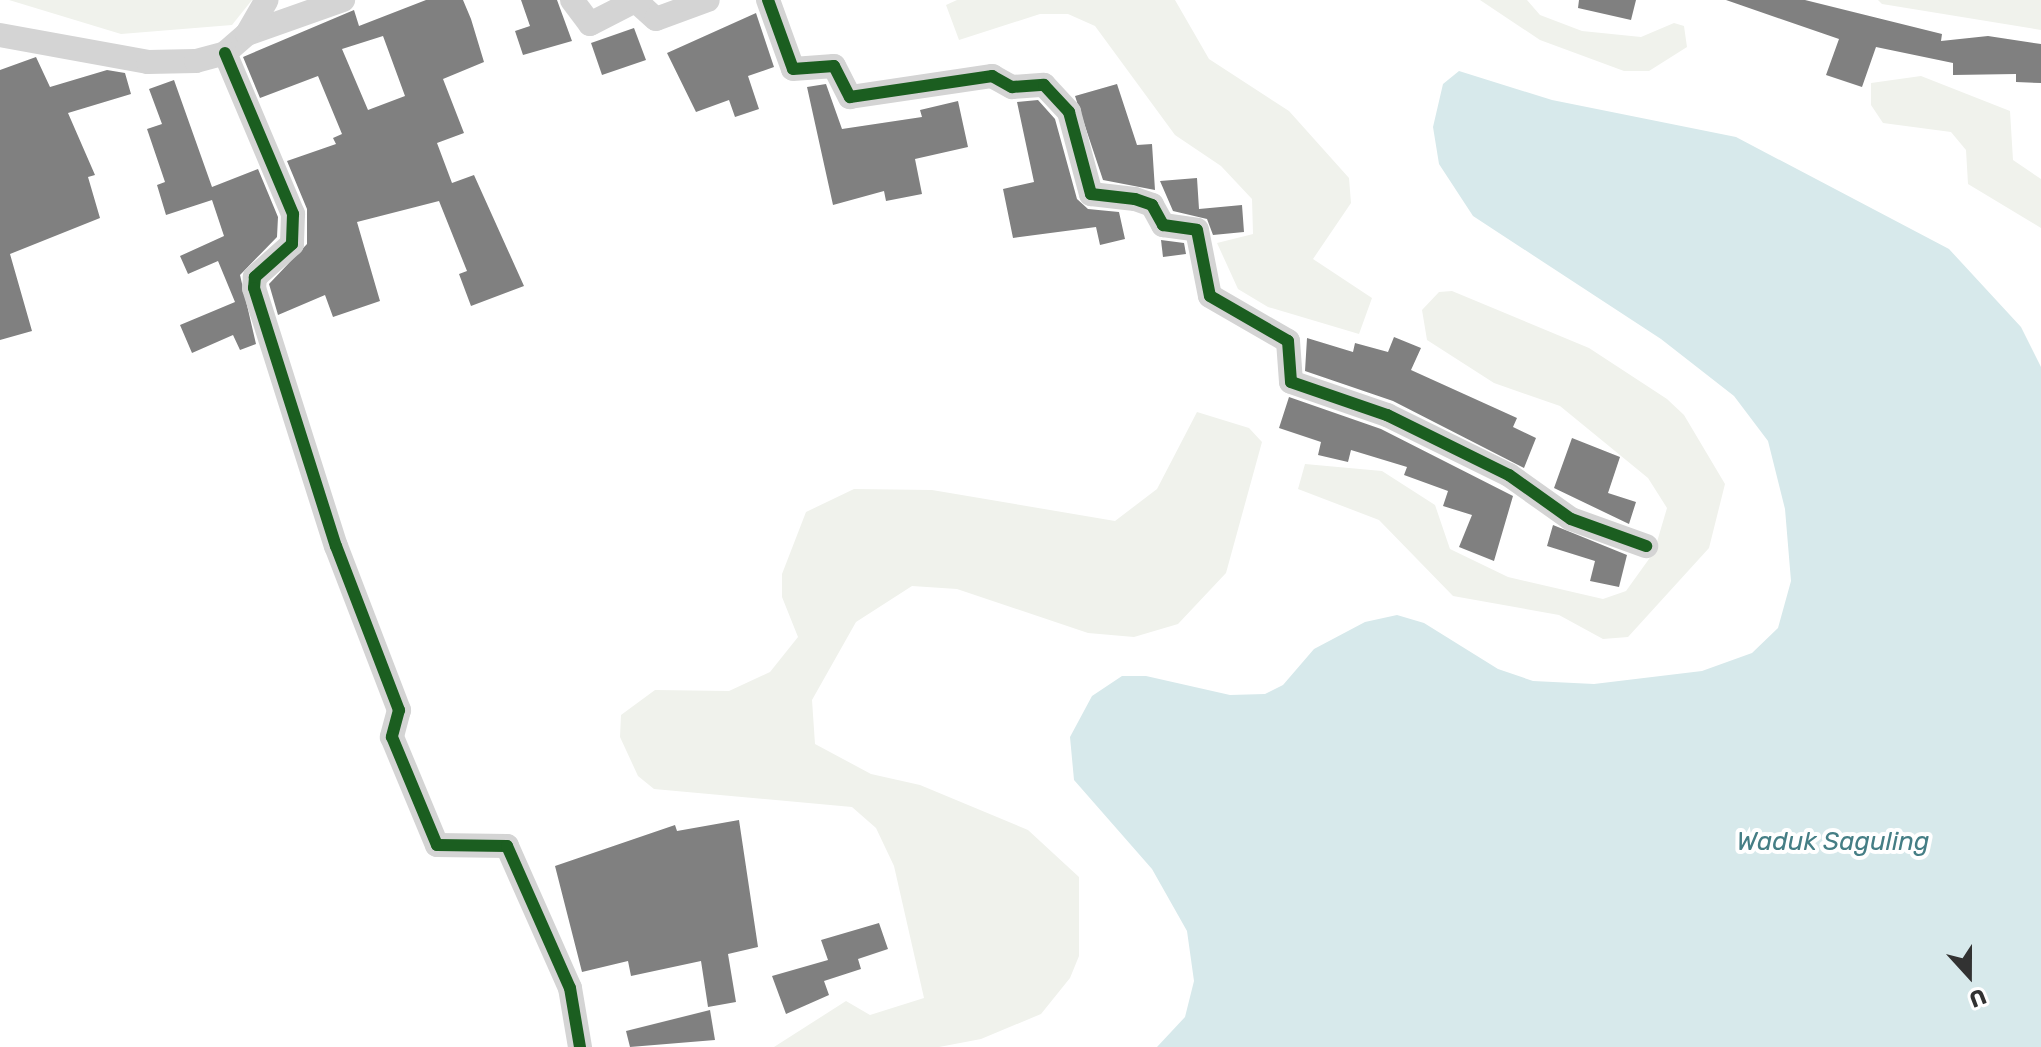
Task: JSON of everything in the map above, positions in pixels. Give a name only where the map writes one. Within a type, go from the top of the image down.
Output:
[{"type":"street","points":[[0,35],[148,62],[225,53],[247,34],[267,0]]},
{"type":"street","points":[[247,34],[343,0]]},
{"type":"street","points":[[572,0],[590,24],[637,1],[656,19],[708,0]]},
{"type":"street","points":[[768,0],[793,69],[834,66],[850,97],[992,76],[1012,87],[1044,85],[1069,112],[1091,194],[1152,205],[1163,225],[1197,230],[1210,296],[1288,341],[1291,382],[1387,415],[1509,475],[1580,524],[1646,546]]},
{"type":"street","points":[[225,53],[293,214],[292,244],[255,277],[254,288],[336,546],[399,710],[392,737],[441,849],[507,846],[570,988],[580,1047]]},
{"type":"shaded area","points":[[9,0],[252,0],[232,25],[121,34]]},
{"type":"shaded area","points":[[957,0],[1175,0],[1209,59],[1289,111],[1349,178],[1351,203],[1313,259],[1372,298],[1359,334],[1268,307],[1238,289],[1217,243],[1253,234],[1252,199],[1221,166],[1175,135],[1095,26],[1068,14],[1040,14],[959,40],[946,5]]},
{"type":"shaded area","points":[[1480,0],[1527,0],[1540,15],[1582,31],[1641,37],[1674,23],[1684,26],[1687,47],[1649,71],[1624,71],[1540,40]]},
{"type":"shaded area","points":[[1878,0],[2041,0],[2041,30],[1882,4]]},
{"type":"shaded area","points":[[1921,76],[2010,111],[2013,160],[2041,179],[2041,228],[1968,184],[1966,150],[1951,132],[1883,123],[1871,105],[1871,83]]},
{"type":"shaded area","points":[[1452,291],[1589,348],[1667,399],[1684,415],[1725,484],[1709,548],[1628,637],[1603,639],[1559,615],[1453,596],[1379,520],[1298,489],[1305,464],[1382,471],[1435,505],[1450,549],[1508,577],[1603,599],[1626,591],[1654,552],[1667,508],[1648,478],[1560,406],[1494,383],[1427,340],[1422,310],[1439,292]]},
{"type":"shaded area","points":[[1197,412],[1249,428],[1262,442],[1226,573],[1178,624],[1134,637],[1088,633],[957,589],[912,586],[856,622],[812,700],[815,744],[871,774],[920,785],[1028,830],[1079,877],[1079,956],[1070,978],[1041,1014],[981,1039],[939,1047],[774,1047],[846,1001],[870,1015],[924,998],[894,866],[876,828],[852,807],[654,789],[638,776],[620,737],[621,715],[655,690],[729,691],[770,672],[798,637],[782,597],[782,574],[806,512],[854,489],[932,490],[1115,521],[1157,489]]},
{"type":"water","name":"Waduk Saguling","points":[[1459,71],[1552,100],[1736,137],[1949,249],[2021,327],[2041,367],[2041,1047],[1157,1047],[1185,1017],[1194,981],[1187,931],[1152,869],[1074,780],[1070,737],[1092,696],[1122,676],[1146,676],[1230,695],[1265,694],[1283,685],[1314,649],[1365,622],[1397,615],[1424,623],[1498,669],[1533,681],[1594,684],[1702,671],[1752,653],[1778,628],[1791,581],[1785,509],[1768,441],[1734,396],[1661,339],[1473,216],[1439,164],[1433,127],[1443,84]]},
{"type":"building","points":[[426,0],[463,0],[484,62],[443,79],[464,133],[437,143],[452,183],[474,175],[524,286],[471,306],[459,274],[467,271],[439,201],[357,222],[380,301],[333,317],[325,295],[278,315],[269,284],[307,244],[307,209],[287,161],[336,144],[333,138],[342,134],[318,76],[260,98],[243,57],[354,10],[359,26]],"holes":[[[383,36],[405,96],[368,110],[342,49]]]},
{"type":"building","points":[[521,0],[557,0],[572,41],[523,55],[515,31],[530,26]]},
{"type":"building","points":[[1579,0],[1636,0],[1631,20],[1578,8]]},
{"type":"building","points":[[1726,0],[1805,0],[1942,34],[1941,41],[1988,36],[2041,44],[2041,83],[2016,82],[2016,74],[1953,75],[1953,63],[1876,47],[1862,87],[1826,75],[1839,39]]},
{"type":"building","points":[[756,13],[774,67],[748,76],[759,109],[735,117],[729,100],[696,112],[667,53]]},
{"type":"building","points":[[634,28],[646,60],[602,75],[591,43]]},
{"type":"building","points":[[36,57],[50,87],[107,70],[125,73],[131,94],[68,113],[95,175],[88,177],[100,218],[10,254],[32,331],[0,340],[0,70]]},
{"type":"building","points":[[174,80],[212,187],[258,169],[278,217],[277,237],[240,275],[256,344],[240,350],[233,335],[192,353],[180,325],[235,302],[218,261],[188,274],[180,256],[224,236],[212,200],[166,215],[157,185],[165,182],[147,129],[162,124],[149,89]]},
{"type":"building","points":[[826,84],[842,129],[922,117],[920,110],[958,101],[968,147],[915,159],[922,194],[886,201],[884,191],[833,205],[807,87]]},
{"type":"building","points":[[1117,84],[1137,145],[1152,144],[1155,190],[1103,180],[1075,96]]},
{"type":"building","points":[[1038,100],[1055,119],[1077,199],[1088,209],[1119,212],[1125,239],[1100,245],[1096,227],[1013,238],[1003,189],[1034,182],[1017,102]]},
{"type":"building","points":[[1197,178],[1199,209],[1242,205],[1244,232],[1213,235],[1207,219],[1173,211],[1160,181]]},
{"type":"building","points":[[1161,240],[1184,243],[1186,254],[1163,257]]},
{"type":"building","points":[[1394,337],[1421,348],[1411,370],[1517,418],[1513,427],[1536,438],[1524,468],[1393,401],[1305,371],[1307,338],[1353,352],[1355,343],[1388,352]]},
{"type":"building","points":[[1289,397],[1381,429],[1513,496],[1494,561],[1459,547],[1472,515],[1443,506],[1448,491],[1404,475],[1407,467],[1351,450],[1348,462],[1318,455],[1321,442],[1279,428]]},
{"type":"building","points":[[1572,438],[1620,457],[1608,493],[1636,502],[1629,524],[1554,488]]},
{"type":"building","points":[[1553,525],[1627,555],[1619,587],[1590,581],[1595,561],[1547,546]]},
{"type":"building","points":[[739,820],[758,947],[728,954],[736,1002],[708,1007],[701,961],[631,976],[628,961],[582,972],[555,866],[675,825],[677,831]]},
{"type":"building","points":[[879,923],[888,949],[858,959],[861,969],[824,981],[829,995],[786,1014],[772,976],[828,960],[821,940]]},
{"type":"building","points":[[710,1010],[715,1040],[630,1047],[626,1031]]},
{"type":"cycle path","points":[[768,0],[793,69],[834,66],[850,97],[992,76],[1012,87],[1044,85],[1069,112],[1091,194],[1135,199],[1152,205],[1163,225],[1197,230],[1210,296],[1288,341],[1291,382],[1387,415],[1509,475],[1571,519],[1646,546]]},
{"type":"cycle path","points":[[225,53],[293,214],[292,244],[255,277],[254,288],[336,546],[399,710],[392,737],[437,845],[507,846],[570,988],[580,1047]]}]
